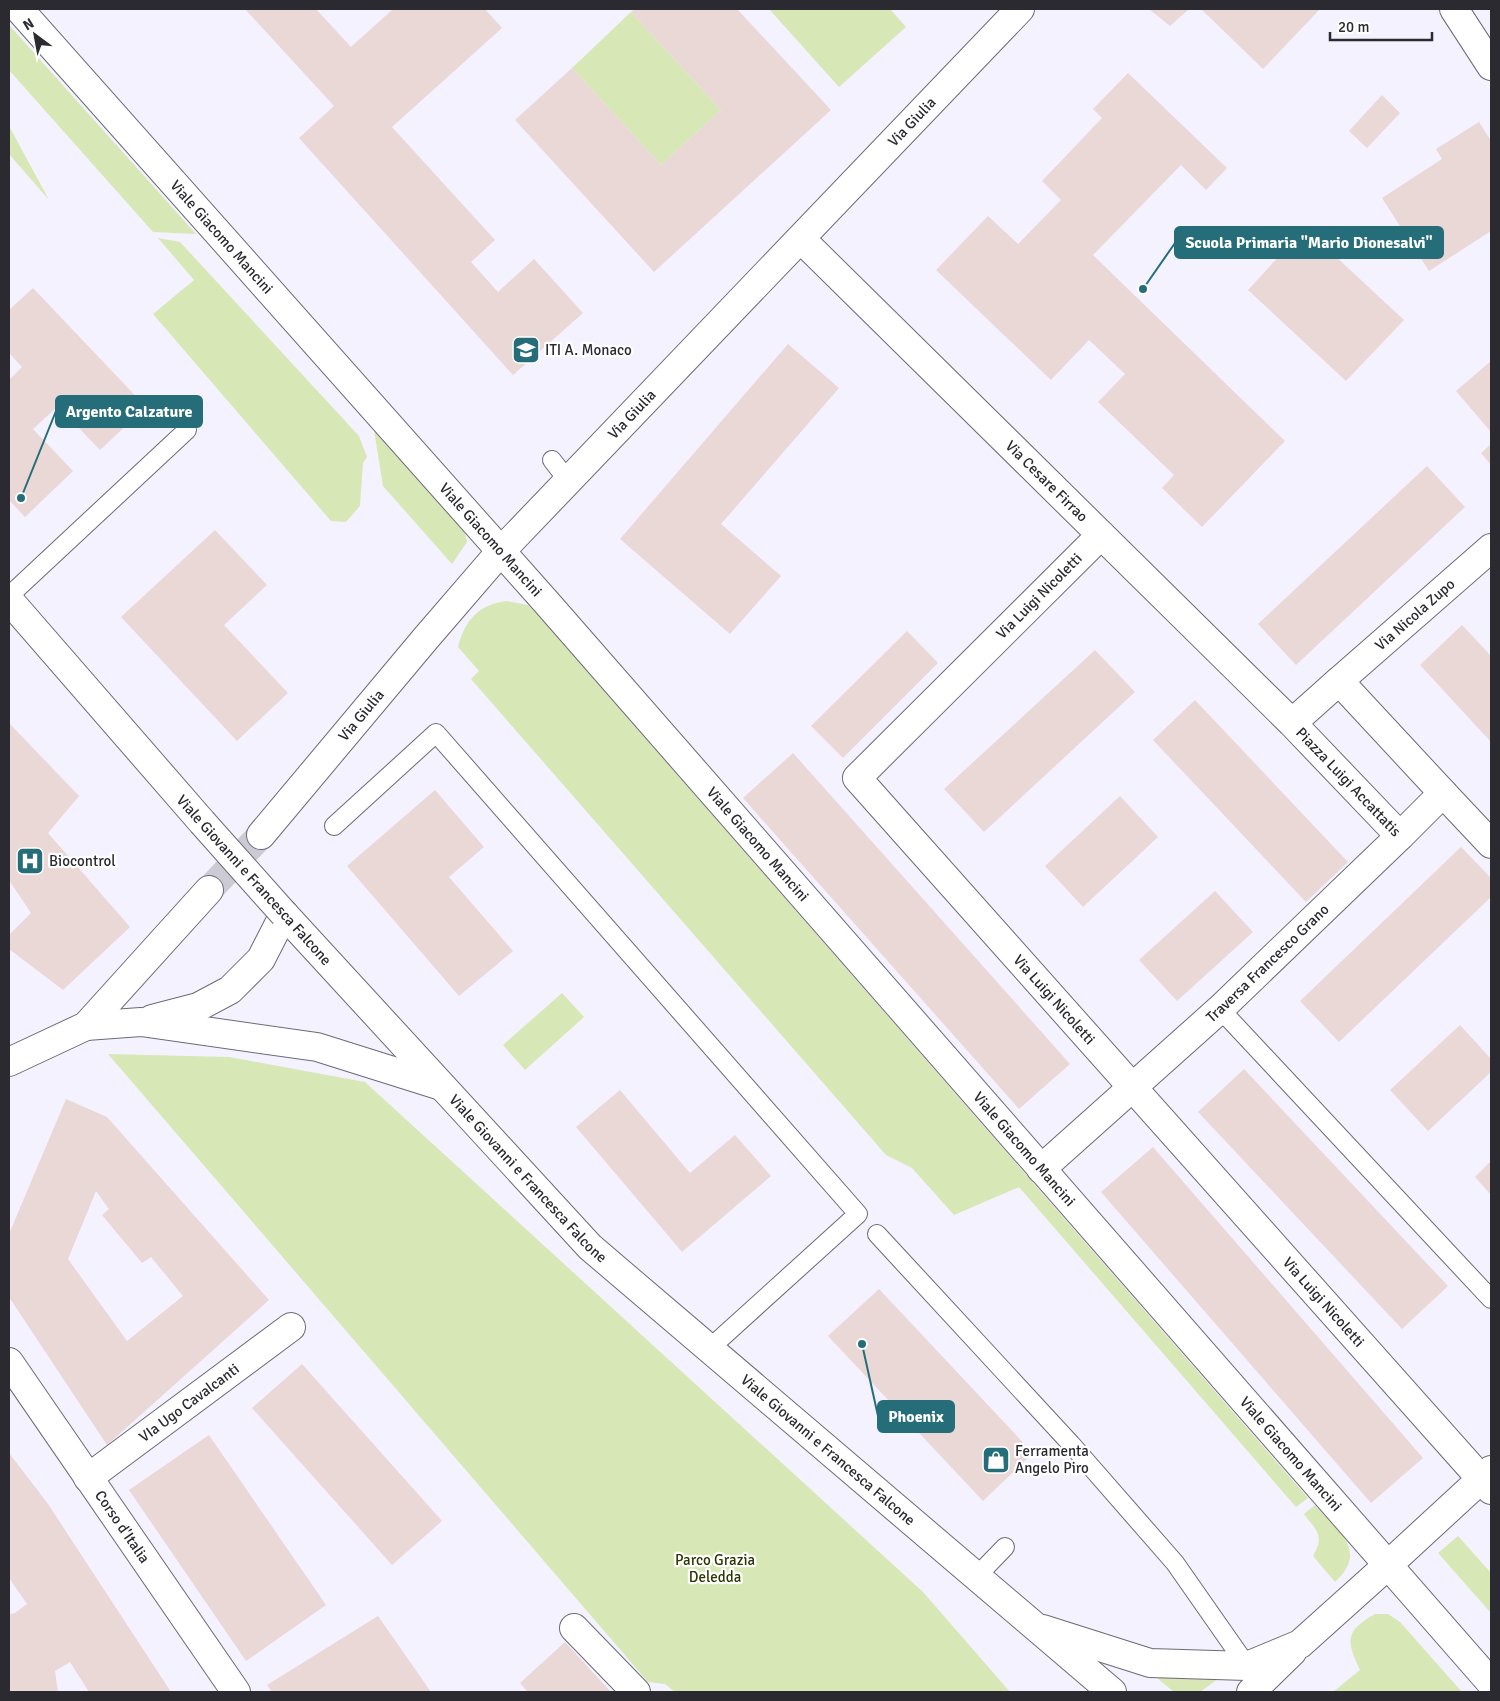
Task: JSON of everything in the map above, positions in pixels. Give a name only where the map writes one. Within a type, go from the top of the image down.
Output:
[{"type":"street","name":"Viale Giacomo Mancini","points":[[19,9],[501,551],[1491,1683]]},
{"type":"street","name":"Via Giulia","points":[[261,835],[501,551],[1020,9]]},
{"type":"street","points":[[1454,9],[1483,36],[1491,66]]},
{"type":"street","name":"Via Cesare Firrao","points":[[801,239],[1292,723]]},
{"type":"street","name":"Via Luigi Nicoletti","points":[[1100,535],[857,778],[1488,1480]]},
{"type":"street","name":"Via Nicola Zupo","points":[[1339,681],[1491,548]]},
{"type":"street","name":"Viale Giovanni e Francesca Falcone","points":[[9,600],[284,914],[590,1247],[1030,1625],[1112,1692]]},
{"type":"street","points":[[1339,681],[1491,844]]},
{"type":"street","name":"Piazza Luigi Accattatis","points":[[1339,681],[1292,723],[1400,836],[1443,793]]},
{"type":"street","name":"Traversa Francesco Grano","points":[[1041,1169],[1134,1088],[1220,1009],[1400,836]]},
{"type":"street","points":[[86,1026],[209,890]]},
{"type":"street","points":[[9,1062],[86,1026],[141,1022],[198,1007],[230,990],[261,959],[284,914]]},
{"type":"street","points":[[141,1022],[317,1047],[441,1086]]},
{"type":"street","name":"VIa Ugo Cavalcanti","points":[[88,1478],[291,1327]]},
{"type":"street","name":"Corso d'Italia","points":[[9,1362],[236,1692]]},
{"type":"street","points":[[1251,1692],[1300,1644],[1388,1565],[1488,1480]]},
{"type":"street","points":[[1030,1625],[1150,1662],[1247,1666],[1300,1644]]},
{"type":"street","points":[[574,1628],[636,1692]]},
{"type":"lane","points":[[9,596],[187,430]]},
{"type":"lane","points":[[552,460],[569,482]]},
{"type":"lane","points":[[334,826],[436,733],[858,1214],[709,1349]]},
{"type":"lane","points":[[1220,1009],[1491,1299]]},
{"type":"lane","points":[[877,1234],[1071,1444],[1174,1564],[1247,1666]]},
{"type":"lane","points":[[975,1578],[1005,1547]]},
{"type":"green space","points":[[769,9],[890,9],[906,27],[839,87]]},
{"type":"green space","points":[[631,12],[721,110],[661,165],[572,68]]},
{"type":"green space","points":[[9,25],[196,234],[153,232],[9,70]]},
{"type":"green space","points":[[9,126],[49,200],[9,154]]},
{"type":"green space","points":[[158,238],[180,242],[359,436],[367,457],[363,463],[360,506],[346,522],[331,521],[153,314],[194,280]]},
{"type":"green space","points":[[374,430],[454,514],[463,526],[467,542],[452,564],[383,486]]},
{"type":"green space","points":[[507,601],[528,605],[537,614],[1308,1498],[1296,1507],[1019,1187],[954,1215],[912,1168],[886,1155],[471,679],[479,671],[458,647],[461,637],[469,621],[481,610]]},
{"type":"green space","points":[[562,993],[584,1017],[525,1070],[503,1045]]},
{"type":"green space","name":"Parco Grazia Deledda","points":[[108,1054],[229,1057],[365,1082],[923,1592],[1010,1692],[675,1692],[665,1684],[648,1682]]},
{"type":"green space","points":[[1315,1505],[1340,1533],[1350,1551],[1345,1571],[1335,1582],[1313,1556],[1317,1549],[1319,1538],[1316,1529],[1304,1514]]},
{"type":"green space","points":[[1458,1536],[1491,1573],[1491,1613],[1438,1553]]},
{"type":"green space","points":[[1375,1614],[1388,1614],[1400,1622],[1462,1692],[1333,1692],[1360,1670],[1352,1651],[1351,1637],[1353,1631],[1358,1626]]},
{"type":"green space","points":[[1152,1674],[1218,1679],[1200,1692],[1174,1692]]},
{"type":"building","points":[[245,9],[316,9],[351,47],[393,9],[485,9],[502,28],[392,127],[495,240],[471,262],[498,292],[534,259],[583,313],[513,375],[299,138],[334,106]]},
{"type":"building","points":[[635,9],[737,9],[831,110],[654,272],[515,120],[572,68],[661,165],[721,110],[631,12]]},
{"type":"building","points":[[1149,9],[1189,9],[1170,26]]},
{"type":"building","points":[[1201,9],[1320,9],[1263,69]]},
{"type":"building","points":[[1128,73],[1227,168],[1206,190],[1181,165],[1093,255],[1285,441],[1202,527],[1162,488],[1174,475],[1098,402],[1125,374],[1089,340],[1051,380],[936,270],[988,216],[1018,244],[1061,200],[1042,181],[1102,118],[1093,109]]},
{"type":"building","points":[[1382,95],[1400,113],[1367,148],[1349,131]]},
{"type":"building","points":[[1479,122],[1491,141],[1491,231],[1429,271],[1382,198],[1442,159],[1436,149]]},
{"type":"building","points":[[1305,228],[1404,320],[1346,381],[1248,290]]},
{"type":"building","points":[[33,288],[146,407],[100,450],[58,406],[33,429],[73,471],[25,517],[9,500],[9,380],[22,367],[9,353],[9,310]]},
{"type":"building","points":[[788,344],[839,388],[721,524],[781,576],[730,634],[620,539]]},
{"type":"building","points":[[1491,361],[1491,432],[1456,391]]},
{"type":"building","points":[[1491,444],[1491,465],[1481,453]]},
{"type":"building","points":[[1427,466],[1465,507],[1296,665],[1258,624]]},
{"type":"building","points":[[215,530],[267,585],[224,625],[288,693],[237,741],[121,617]]},
{"type":"building","points":[[1462,625],[1491,656],[1491,742],[1420,665]]},
{"type":"building","points":[[907,631],[938,663],[843,758],[811,726]]},
{"type":"building","points":[[1095,650],[1135,692],[984,832],[944,789]]},
{"type":"building","points":[[1195,700],[1348,862],[1306,902],[1153,740]]},
{"type":"building","name":"Biocontrol","points":[[9,723],[79,796],[48,833],[130,927],[63,990],[9,949],[9,935],[31,913],[9,880]]},
{"type":"building","points":[[793,753],[1070,1064],[1019,1109],[743,798]]},
{"type":"building","points":[[435,790],[484,847],[449,877],[513,951],[459,996],[347,866]]},
{"type":"building","points":[[1120,796],[1158,837],[1083,907],[1045,866]]},
{"type":"building","points":[[1461,847],[1491,878],[1491,897],[1339,1042],[1300,1001]]},
{"type":"building","points":[[1215,891],[1253,932],[1177,1001],[1139,960]]},
{"type":"building","points":[[1460,1025],[1491,1059],[1491,1072],[1428,1131],[1390,1090]]},
{"type":"building","points":[[1244,1069],[1448,1286],[1402,1329],[1198,1112]]},
{"type":"building","points":[[620,1090],[690,1173],[735,1135],[771,1176],[682,1252],[576,1127]]},
{"type":"building","points":[[66,1099],[107,1117],[269,1300],[107,1445],[9,1297],[9,1234]],"holes":[[[96,1191],[109,1209],[102,1215],[142,1263],[151,1257],[183,1296],[127,1341],[68,1259]]]},
{"type":"building","points":[[1153,1147],[1423,1458],[1371,1503],[1101,1192]]},
{"type":"building","points":[[1491,1161],[1491,1195],[1475,1177]]},
{"type":"building","points":[[879,1289],[1033,1453],[983,1501],[828,1336]]},
{"type":"building","points":[[302,1364],[442,1521],[392,1565],[252,1408]]},
{"type":"building","points":[[209,1435],[326,1605],[246,1661],[129,1490]]},
{"type":"building","points":[[9,1453],[48,1504],[171,1692],[89,1692],[70,1662],[55,1671],[58,1692],[9,1692],[9,1614],[15,1613],[27,1604],[9,1578]]},
{"type":"building","points":[[378,1616],[431,1692],[272,1692],[267,1685]]},
{"type":"building","points":[[565,1642],[611,1692],[528,1692],[520,1683]]},
{"type":"tunnel","points":[[209,890],[261,835]]},
{"type":"place","name":"Scuola Primaria \"Mario Dionesalvi\"","points":[[1143,289]]},
{"type":"place","name":"ITI A. Monaco","points":[[526,350]]},
{"type":"place","name":"Argento Calzature","points":[[21,498]]},
{"type":"place","name":"Biocontrol","points":[[30,861]]},
{"type":"place","name":"Phoenix","points":[[862,1344]]},
{"type":"place","name":"Ferramenta Angelo Piro","points":[[996,1460]]}]
